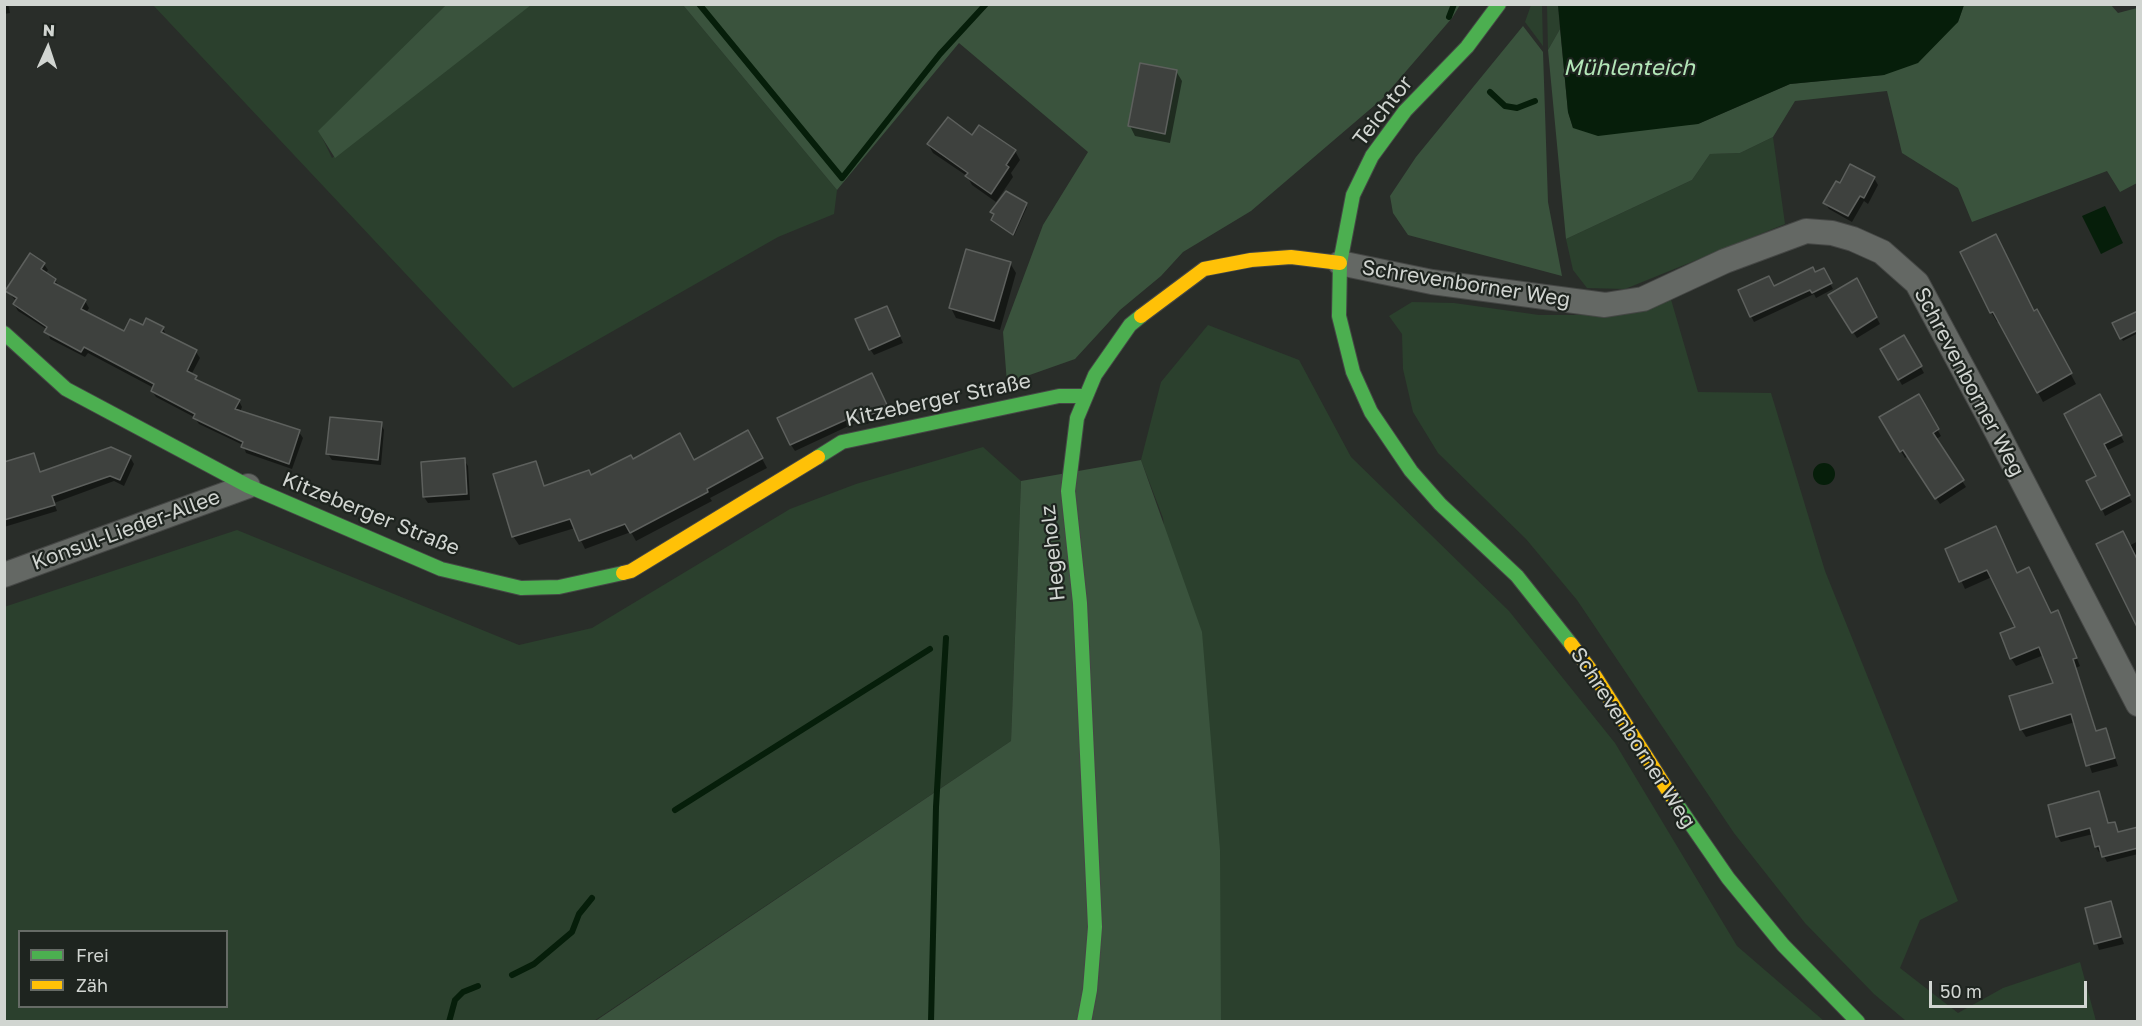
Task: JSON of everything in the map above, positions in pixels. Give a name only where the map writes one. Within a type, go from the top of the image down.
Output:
[{"type":"street","name":"Teichtor","points":[[1340,263],[1353,195],[1372,156],[1405,111],[1467,47],[1499,4]]},
{"type":"street","name":"Schrevenborner Weg","points":[[1858,1022],[1783,945],[1728,878],[1685,818],[1593,673],[1549,614],[1517,576],[1440,504],[1411,471],[1371,412],[1353,372],[1339,316],[1340,263],[1431,282],[1605,304],[1643,299],[1725,261],[1806,231],[1832,233],[1853,239],[1882,252],[1917,283],[2138,704]]},
{"type":"street","name":"Hegeholz","points":[[1084,1022],[1090,990],[1095,927],[1094,867],[1080,603],[1068,491],[1073,437],[1084,396],[1112,348],[1130,325],[1175,288],[1204,270],[1251,260],[1291,257],[1340,263]]},
{"type":"street","name":"Kitzeberger Straße","points":[[4,333],[66,389],[248,486],[441,569],[521,588],[559,587],[631,571],[842,442],[1047,398],[1084,396]]},
{"type":"street","name":"Konsul-Lieder-Allee","points":[[4,575],[248,486]]},
{"type":"shaded area","points":[[153,5],[446,5],[319,131],[332,158],[530,5],[683,5],[837,190],[834,214],[778,237],[513,388]]},
{"type":"shaded area","points":[[446,5],[531,5],[335,158],[318,131]]},
{"type":"shaded area","points":[[683,5],[1460,5],[1452,18],[1382,99],[1251,211],[1183,252],[1161,276],[1120,310],[1075,359],[1007,383],[1003,332],[1043,225],[1088,152],[959,43],[837,190]]},
{"type":"shaded area","points":[[1531,5],[1542,5],[1543,46],[1525,22]]},
{"type":"shaded area","points":[[1547,5],[1558,5],[1560,29],[1548,50]]},
{"type":"shaded area","points":[[1964,5],[2111,5],[2118,13],[2137,8],[2137,183],[2120,192],[2107,171],[1972,222],[1958,188],[1902,153],[1887,91],[1795,101],[1773,137],[1740,153],[1710,154],[1692,180],[1566,239],[1548,50],[1560,29],[1568,112],[1573,128],[1698,124],[1790,84],[1884,75],[1958,22]]},
{"type":"shaded area","points":[[1523,26],[1543,52],[1548,202],[1562,276],[1408,235],[1393,213],[1390,196],[1416,157]]},
{"type":"shaded area","points":[[1773,137],[1785,224],[1625,289],[1587,288],[1573,270],[1566,239],[1692,180],[1710,154],[1740,153]]},
{"type":"shaded area","points":[[1670,296],[1698,392],[1771,393],[1825,571],[1958,901],[1920,920],[1900,968],[1958,1013],[2003,988],[2080,962],[2096,1021],[1906,1021],[1874,994],[1805,923],[1734,833],[1577,600],[1526,539],[1438,453],[1413,412],[1403,369],[1402,334],[1389,316],[1412,302],[1454,303],[1539,315],[1595,315]]},
{"type":"shaded area","points":[[1208,325],[1299,360],[1351,457],[1509,611],[1615,743],[1737,946],[1824,1021],[1221,1021],[1163,518],[1141,460],[1161,382]]},
{"type":"shaded area","points":[[983,447],[1021,481],[1011,741],[594,1021],[5,1021],[4,607],[237,530],[519,645],[592,628],[790,509],[856,484]]},
{"type":"shaded area","points":[[1141,460],[1202,632],[1220,850],[1221,1021],[594,1022],[1011,741],[1021,481]]},
{"type":"water","name":"Mühlenteich","points":[[1558,4],[1964,5],[1958,22],[1918,63],[1884,75],[1790,84],[1698,124],[1598,136],[1573,128],[1568,112]]},
{"type":"water","points":[[2105,206],[2123,243],[2101,254],[2082,216]]},
{"type":"water","points":[[1820,463],[1828,463],[1835,470],[1835,478],[1828,485],[1820,485],[1813,478],[1813,470]]},
{"type":"building","points":[[1140,63],[1177,70],[1165,134],[1128,126]]},
{"type":"building","points":[[948,117],[972,135],[979,125],[1016,150],[1006,165],[1009,167],[991,194],[965,176],[968,173],[927,144]]},
{"type":"building","points":[[1850,164],[1875,177],[1864,198],[1860,196],[1848,216],[1823,203],[1836,181],[1840,183]]},
{"type":"building","points":[[1006,191],[1027,203],[1013,235],[991,220],[994,214],[990,212]]},
{"type":"building","points":[[1996,234],[2034,311],[2037,309],[2072,373],[2037,393],[1993,312],[1990,313],[1960,252]]},
{"type":"building","points":[[966,249],[1011,262],[994,321],[949,308]]},
{"type":"building","points":[[30,253],[45,263],[41,269],[56,279],[54,283],[86,300],[81,309],[124,331],[130,319],[143,325],[146,318],[164,327],[161,332],[197,350],[187,371],[197,376],[195,379],[240,400],[235,409],[300,430],[289,464],[241,447],[243,442],[193,418],[195,414],[151,391],[154,384],[84,347],[81,352],[44,332],[47,327],[13,304],[17,298],[5,291]]},
{"type":"building","points":[[1813,267],[1815,272],[1824,268],[1832,283],[1812,293],[1810,290],[1750,317],[1738,290],[1769,276],[1774,286]]},
{"type":"building","points":[[1857,278],[1877,317],[1852,333],[1828,295]]},
{"type":"building","points":[[887,306],[900,336],[869,350],[855,319]]},
{"type":"building","points":[[2138,311],[2138,330],[2120,339],[2112,323]]},
{"type":"building","points":[[1904,335],[1922,366],[1898,380],[1880,349]]},
{"type":"building","points":[[872,373],[888,407],[863,418],[852,421],[850,418],[790,445],[777,418]]},
{"type":"building","points":[[1919,394],[1939,429],[1933,433],[1964,480],[1935,499],[1903,450],[1900,452],[1879,417]]},
{"type":"building","points":[[2100,394],[2122,435],[2104,444],[2130,495],[2101,510],[2086,481],[2096,476],[2064,414]]},
{"type":"building","points":[[330,417],[382,422],[378,460],[326,454]]},
{"type":"building","points":[[748,430],[763,458],[707,489],[708,492],[630,533],[625,524],[579,541],[570,519],[512,537],[493,474],[536,461],[544,486],[589,470],[591,475],[631,455],[633,459],[680,433],[694,460]]},
{"type":"building","points":[[111,447],[131,456],[120,480],[110,476],[52,496],[55,505],[4,520],[4,462],[34,453],[40,472]]},
{"type":"building","points":[[465,458],[467,494],[423,497],[421,462]]},
{"type":"building","points":[[1996,526],[2017,573],[2029,567],[2051,613],[2058,610],[2077,658],[2073,659],[2096,731],[2106,728],[2115,758],[2086,766],[2071,714],[2020,730],[2009,696],[2053,683],[2039,647],[2010,659],[2000,633],[2015,627],[1987,570],[1959,582],[1945,549]]},
{"type":"building","points":[[2123,531],[2138,561],[2138,629],[2096,544]]},
{"type":"building","points":[[2099,791],[2108,823],[2115,822],[2118,832],[2138,827],[2138,848],[2102,857],[2099,846],[2095,847],[2090,828],[2056,837],[2048,805]]},
{"type":"building","points":[[2111,901],[2121,937],[2094,944],[2085,908]]},
{"type":"waterway","points":[[699,4],[842,178],[940,54],[986,4]]},
{"type":"waterway","points":[[1449,17],[1454,4]]},
{"type":"waterway","points":[[1490,92],[1505,106],[1517,108],[1535,101]]},
{"type":"waterway","points":[[931,1022],[936,807],[946,638]]},
{"type":"waterway","points":[[675,810],[930,649]]},
{"type":"waterway","points":[[512,975],[534,964],[572,932],[579,914],[592,898]]},
{"type":"waterway","points":[[449,1022],[455,1000],[463,992],[478,986]]},
{"type":"traffic: fast","points":[[1499,4],[1467,47],[1405,111],[1372,156],[1353,195],[1340,263],[1339,316],[1353,372],[1371,412],[1411,471],[1440,504],[1517,576],[1571,644]]},
{"type":"traffic: fast","points":[[1084,1022],[1090,990],[1095,927],[1080,603],[1068,491],[1077,418],[1095,375],[1130,325],[1141,316]]},
{"type":"traffic: fast","points":[[4,333],[66,389],[248,486],[441,569],[521,588],[559,587],[623,573]]},
{"type":"traffic: fast","points":[[818,457],[842,442],[1059,396],[1084,396]]},
{"type":"traffic: fast","points":[[1672,797],[1728,878],[1783,945],[1858,1022]]},
{"type":"traffic: slow","points":[[1141,316],[1204,269],[1251,260],[1291,257],[1340,263]]},
{"type":"traffic: slow","points":[[623,573],[631,571],[818,457]]},
{"type":"traffic: slow","points":[[1571,644],[1593,673],[1672,797]]}]
